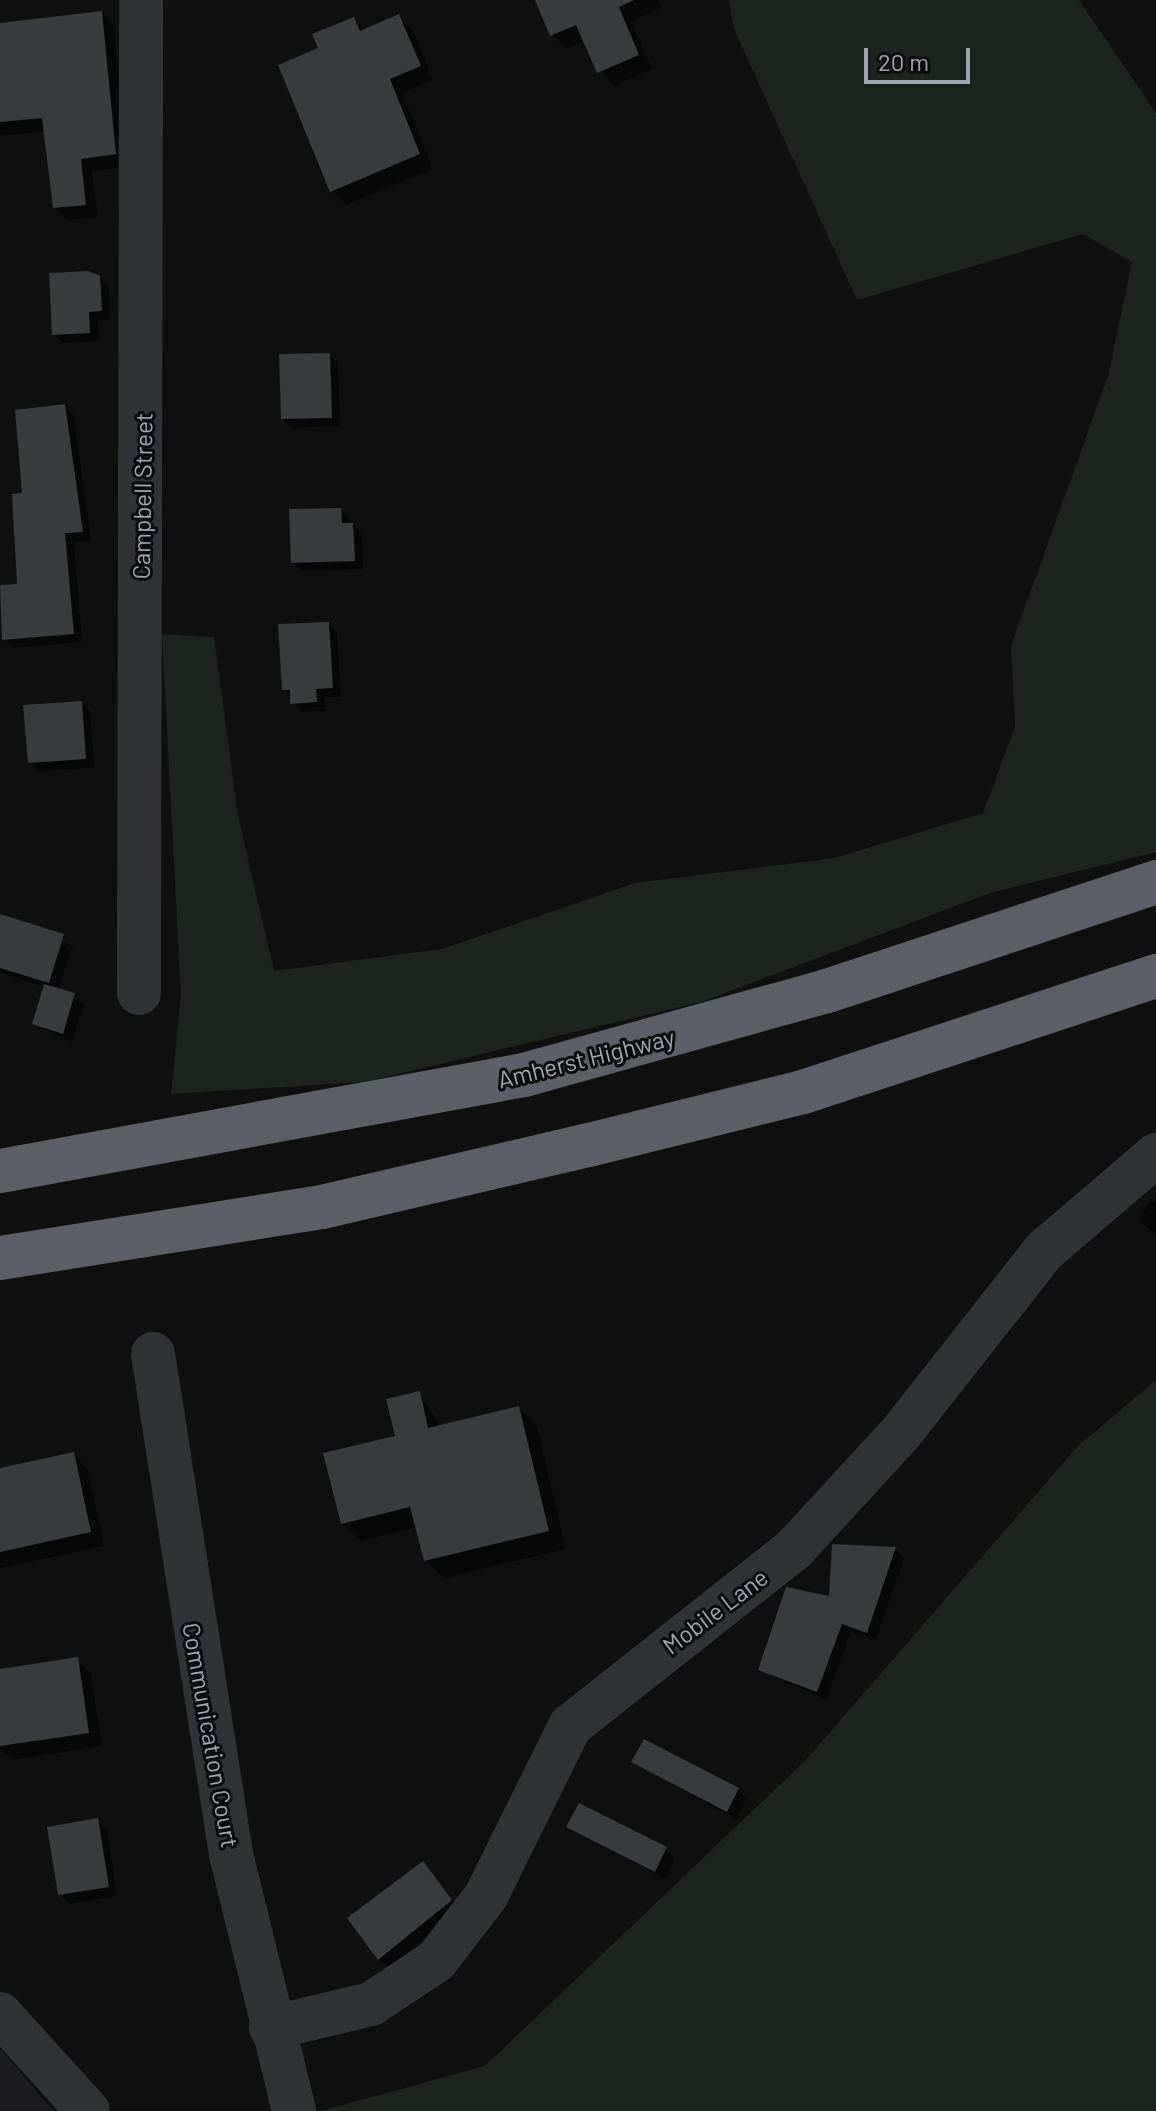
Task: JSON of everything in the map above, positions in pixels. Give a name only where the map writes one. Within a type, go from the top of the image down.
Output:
[{"type":"highway","name":"Amherst Highway","points":[[0,1171],[266,1128],[539,1071],[827,991],[1156,882]]},
{"type":"highway","points":[[0,1258],[322,1207],[589,1145],[803,1092],[1156,976]]},
{"type":"street","name":"Campbell Street","points":[[139,993],[141,0]]},
{"type":"street","name":"Mobile Lane","points":[[271,2028],[371,2004],[436,1961],[486,1896],[570,1726],[795,1548],[900,1434],[1044,1251],[1156,1155]]},
{"type":"street","name":"Communication Court","points":[[153,1354],[229,1839],[271,2028],[294,2111]]},
{"type":"street","points":[[0,2014],[88,2111]]},
{"type":"shaded area","points":[[729,0],[1079,0],[1156,113],[1156,852],[990,893],[701,1002],[364,1082],[171,1094],[181,996],[162,634],[214,637],[238,816],[274,971],[442,949],[635,883],[835,858],[983,813],[1015,727],[1011,646],[1108,376],[1132,262],[1083,234],[857,300],[734,29]]},
{"type":"shaded area","points":[[1156,1380],[1156,2111],[321,2111],[485,2066],[805,1761],[1078,1446]]},
{"type":"shaded area","points":[[0,2048],[53,2111],[0,2111]]},
{"type":"building","points":[[535,0],[634,0],[619,7],[639,55],[597,73],[576,25],[550,36]]},
{"type":"building","points":[[102,11],[116,154],[81,159],[86,205],[53,208],[42,118],[0,122],[0,23]]},
{"type":"building","points":[[399,14],[421,66],[390,79],[420,154],[330,192],[278,65],[318,48],[312,34],[354,17],[360,31]]},
{"type":"building","points":[[88,271],[100,276],[102,311],[89,312],[90,333],[52,335],[49,273]]},
{"type":"building","points":[[330,353],[332,418],[281,419],[279,354]]},
{"type":"building","points":[[65,404],[83,532],[65,533],[74,634],[2,640],[0,585],[17,584],[12,494],[22,493],[15,410]]},
{"type":"building","points":[[341,508],[342,523],[353,523],[355,561],[291,563],[289,509]]},
{"type":"building","points":[[329,622],[333,688],[316,689],[317,702],[290,704],[290,690],[282,690],[278,624]]},
{"type":"building","points":[[82,701],[86,759],[28,763],[23,705]]},
{"type":"building","points":[[0,914],[64,934],[49,983],[0,968]]},
{"type":"building","points":[[44,984],[75,993],[63,1034],[32,1024]]},
{"type":"building","points":[[420,1391],[428,1428],[519,1406],[549,1531],[424,1561],[410,1507],[341,1524],[323,1453],[395,1436],[386,1399]]},
{"type":"building","points":[[74,1452],[91,1532],[0,1552],[0,1468]]},
{"type":"building","points":[[832,1544],[896,1547],[867,1633],[842,1624],[817,1692],[758,1670],[786,1587],[829,1596]]},
{"type":"building","points":[[78,1657],[89,1733],[0,1746],[0,1669]]},
{"type":"building","points":[[644,1739],[739,1788],[727,1812],[631,1762]]},
{"type":"building","points":[[579,1803],[667,1847],[655,1872],[566,1827]]},
{"type":"building","points":[[98,1818],[109,1887],[58,1895],[47,1827]]},
{"type":"building","points":[[423,1861],[452,1900],[378,1960],[347,1918]]}]
